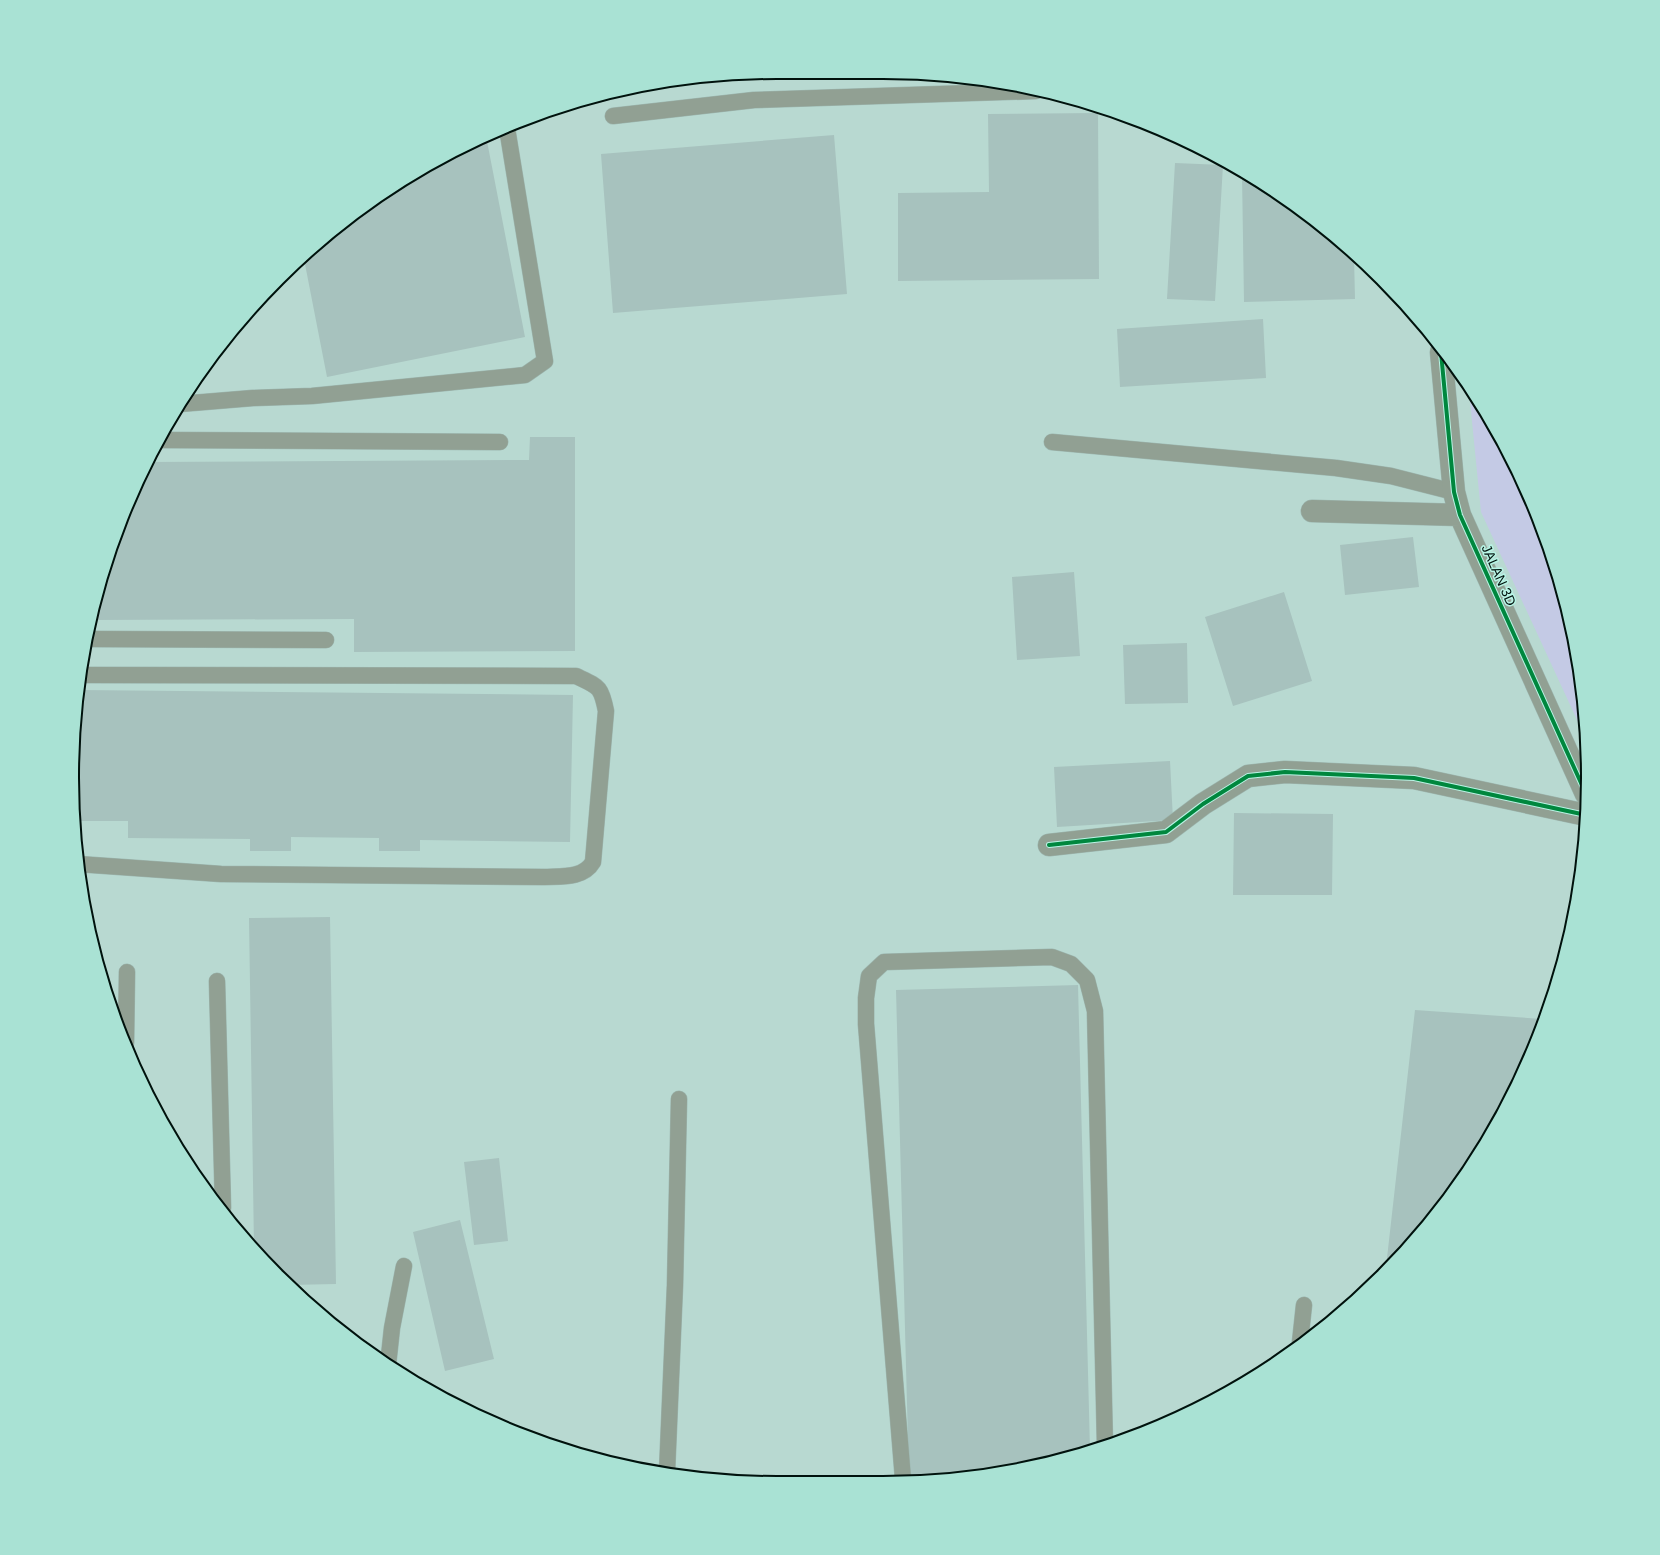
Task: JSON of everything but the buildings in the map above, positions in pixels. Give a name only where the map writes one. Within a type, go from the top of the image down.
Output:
[{"type":"street","name":"JALAN 3D","points":[[1442,359],[1454,492],[1460,515],[1581,783]]},
{"type":"street","points":[[1312,511],[1460,515]]},
{"type":"street","points":[[1049,844],[1166,832],[1203,804],[1248,776],[1286,772],[1414,778],[1580,814]]},
{"type":"lane","points":[[613,116],[754,100],[1017,92]]},
{"type":"lane","points":[[188,403],[253,398],[312,396],[525,375],[545,361],[507,133]]},
{"type":"lane","points":[[167,440],[500,442]]},
{"type":"lane","points":[[1052,442],[1336,468],[1391,476],[1454,492]]},
{"type":"lane","points":[[93,638],[326,640]]},
{"type":"lane","points":[[85,864],[221,874],[544,877],[576,875],[588,870],[593,862],[606,711],[602,692],[596,685],[576,676],[87,675]]},
{"type":"lane","points":[[903,1476],[866,1024],[866,998],[869,976],[884,962],[1052,957],[1072,964],[1087,980],[1095,1011],[1105,1440]]},
{"type":"lane","points":[[126,1029],[127,972]]},
{"type":"lane","points":[[218,981],[223,1203]]},
{"type":"lane","points":[[667,1467],[675,1285],[679,1099]]},
{"type":"lane","points":[[389,1358],[392,1328],[404,1266]]},
{"type":"lane","points":[[1301,1337],[1304,1305]]},
{"type":"shaded area","points":[[1470,400],[1509,469],[1528,510],[1544,553],[1568,641],[1579,725],[1481,512]]},
{"type":"cycle path","points":[[1442,359],[1454,492],[1460,515],[1581,783]]},
{"type":"cycle path","points":[[1049,845],[1166,832],[1203,804],[1248,776],[1285,772],[1414,778],[1580,814]]}]
